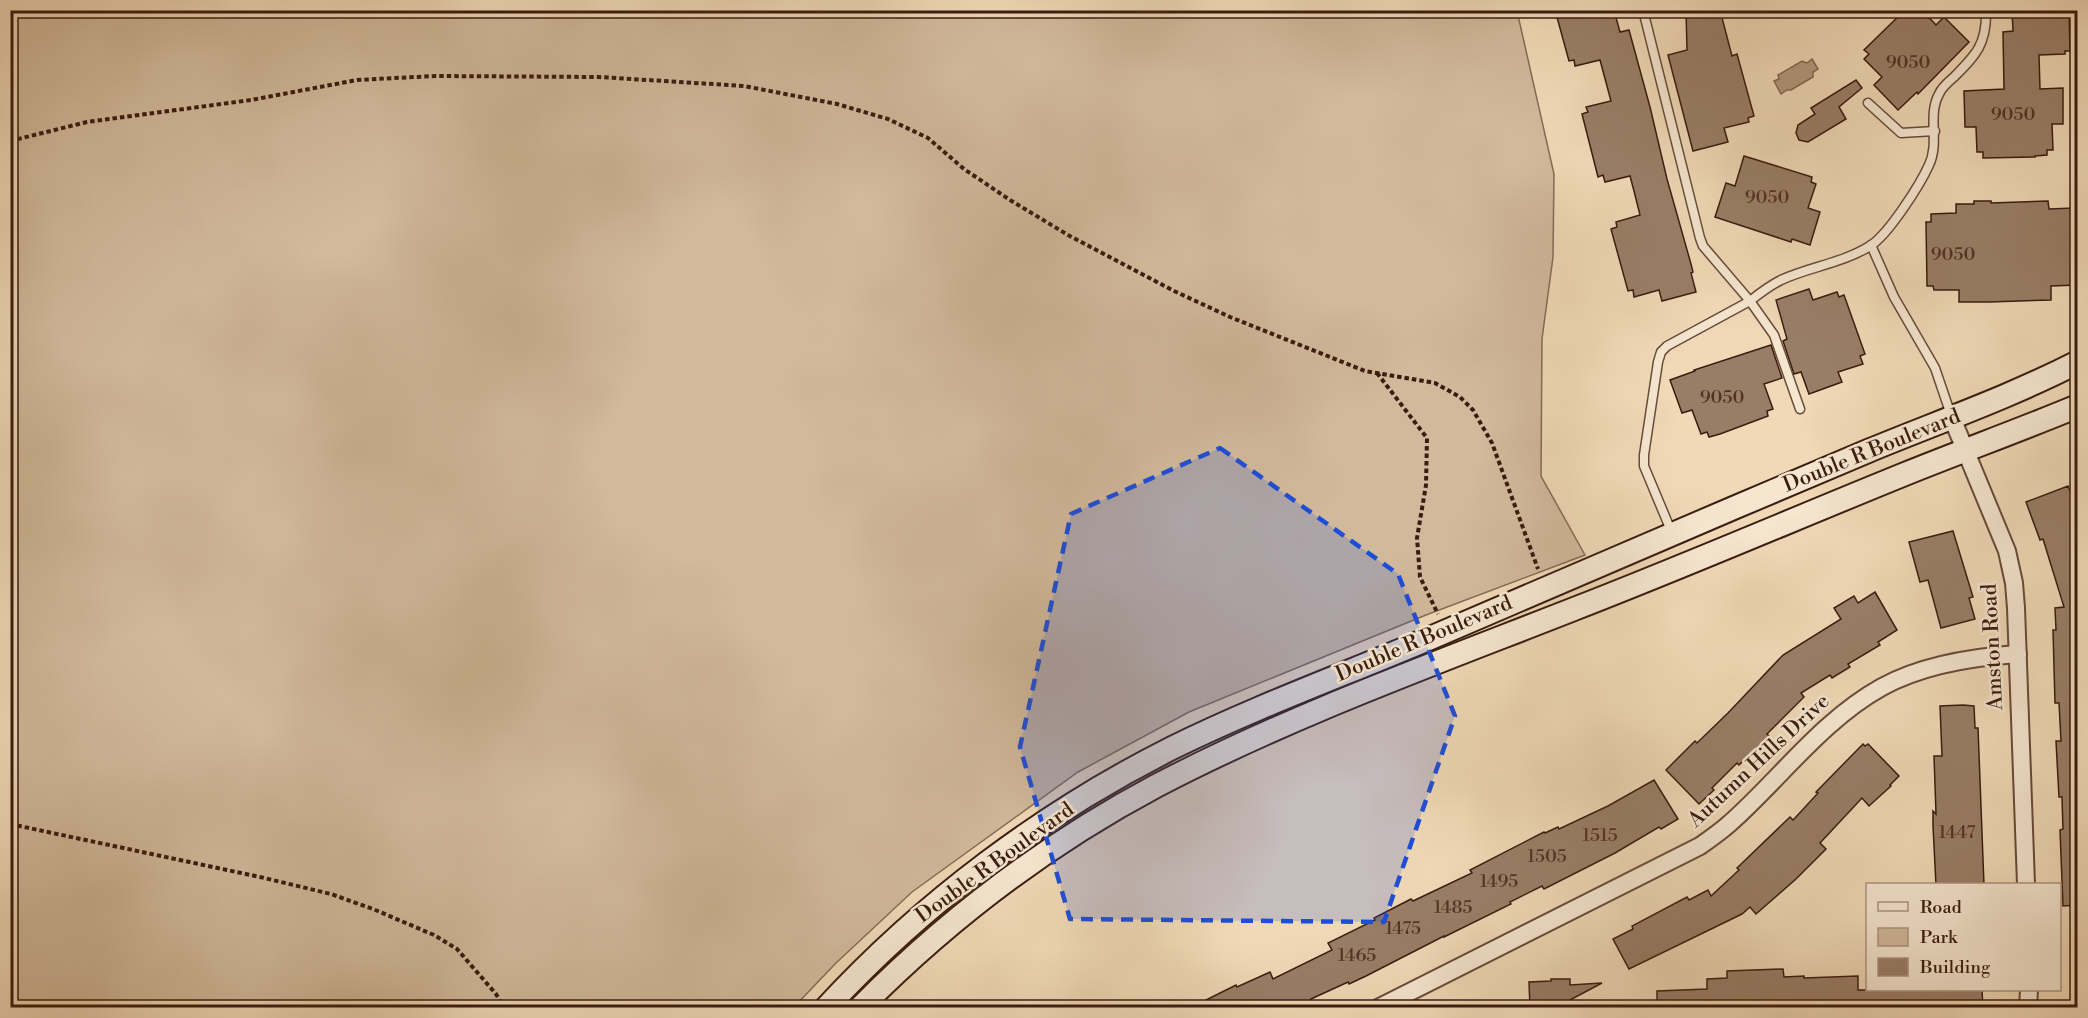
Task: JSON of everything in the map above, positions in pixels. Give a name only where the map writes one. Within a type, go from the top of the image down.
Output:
[{"type":"main road","name":"Double R Boulevard","points":[[826,1008],[918,919],[982,867],[1045,823],[1127,772],[1211,730],[1885,444],[2021,390],[2078,362]]},
{"type":"main road","name":"Double R Boulevard","points":[[860,1008],[912,956],[1023,868],[1107,814],[1192,768],[1300,719],[1674,570],[1909,472],[2078,406]]},
{"type":"street","name":"Amston Road","points":[[1952,418],[2007,551],[2014,583],[2026,883]]},
{"type":"street","name":"Autumn Hills Drive","points":[[1378,1008],[1402,1002],[1700,846],[1729,825],[1824,730],[1850,708],[1881,687],[1908,675],[1948,663],[2018,654]]},
{"type":"street","points":[[2028,1008],[2029,991]]},
{"type":"lane","points":[[1643,10],[1656,69],[1703,246],[1750,301],[1774,335],[1800,409]]},
{"type":"lane","points":[[1672,534],[1644,466],[1661,352],[1667,346],[1750,301],[1766,288],[1871,245],[1887,229],[1930,164],[1935,131],[1934,105],[1939,93],[1978,51],[1986,32],[1986,10]]},
{"type":"lane","points":[[1868,103],[1901,133],[1935,131]]},
{"type":"lane","points":[[1871,245],[1894,297],[1935,368],[1952,418]]},
{"type":"path","points":[[10,141],[87,122],[251,100],[357,80],[435,76],[599,76],[744,86],[837,104],[888,119],[928,138],[964,169],[1010,200],[1068,235],[1174,291],[1365,371],[1435,382],[1460,397],[1473,410],[1491,443],[1538,570]]},
{"type":"path","points":[[1376,373],[1427,438],[1426,485],[1417,538],[1420,577],[1438,614]]},
{"type":"path","points":[[10,824],[260,877],[331,894],[373,909],[434,935],[457,949],[496,994],[504,1008]]},
{"type":"highlighted area","points":[[1220,448],[1398,574],[1455,716],[1384,922],[1070,919],[1020,747],[1071,514]]},
{"type":"green space","points":[[10,11],[1517,11],[1554,174],[1553,257],[1542,339],[1541,476],[1585,555],[1426,615],[1189,712],[1078,772],[912,892],[836,963],[794,1007],[11,1007]]},
{"type":"shaded area","points":[[1812,59],[1818,69],[1813,72],[1813,77],[1781,94],[1774,81],[1779,79],[1778,75],[1802,61],[1807,63]]},
{"type":"building","points":[[1555,10],[1614,10],[1620,32],[1629,30],[1691,264],[1696,292],[1662,301],[1659,290],[1634,297],[1633,290],[1628,291],[1611,229],[1617,227],[1616,222],[1640,215],[1634,191],[1630,176],[1605,182],[1603,175],[1598,177],[1582,114],[1588,112],[1586,107],[1611,101],[1600,60],[1575,66],[1574,60],[1569,61]]},
{"type":"building","points":[[1686,10],[1720,10],[1732,56],[1737,54],[1754,116],[1748,118],[1749,122],[1724,128],[1728,142],[1693,151],[1668,55],[1687,50]]},
{"type":"building","points":[[1905,10],[1922,10],[1936,25],[1944,17],[1969,42],[1918,94],[1917,92],[1898,110],[1874,85],[1882,77],[1864,59],[1869,54],[1864,50]]},
{"type":"building","points":[[2012,10],[2069,10],[2070,51],[2065,51],[2065,54],[2039,55],[2040,89],[2063,88],[2063,124],[2052,124],[2053,150],[2047,150],[2047,155],[1983,158],[1983,152],[1977,152],[1976,127],[1965,127],[1964,91],[2004,89],[2003,32],[2013,31]]},
{"type":"building","points":[[1856,80],[1862,88],[1839,107],[1846,119],[1808,142],[1799,140],[1796,133],[1798,125],[1815,114],[1811,108]]},
{"type":"building","points":[[1744,156],[1812,177],[1811,182],[1816,184],[1808,208],[1820,212],[1810,245],[1792,239],[1791,242],[1715,217],[1726,183],[1735,186]]},
{"type":"building","points":[[1974,201],[1991,201],[1991,203],[2048,201],[2049,209],[2074,208],[2074,217],[2078,217],[2077,285],[2051,286],[2051,300],[1989,302],[1959,302],[1959,290],[1934,290],[1933,286],[1927,286],[1926,222],[1931,222],[1931,214],[1956,213],[1956,204],[1974,204]]},
{"type":"building","points":[[1809,289],[1813,300],[1837,292],[1839,297],[1844,295],[1865,354],[1860,356],[1863,364],[1838,372],[1842,382],[1809,394],[1801,372],[1794,374],[1783,341],[1787,339],[1776,300]]},
{"type":"building","points":[[1771,345],[1782,378],[1764,384],[1773,409],[1767,411],[1768,416],[1709,437],[1707,432],[1701,434],[1692,410],[1682,413],[1670,380]]},
{"type":"building","points":[[2068,486],[2078,511],[2078,905],[2063,906],[2060,830],[2063,829],[2062,797],[2059,797],[2056,741],[2061,741],[2059,703],[2055,703],[2053,630],[2056,630],[2055,608],[2064,607],[2043,539],[2040,540],[2026,502]]},
{"type":"building","points":[[1953,531],[1973,597],[1969,598],[1975,619],[1941,628],[1928,580],[1920,582],[1909,542]]},
{"type":"building","points":[[1875,592],[1897,630],[1878,642],[1880,645],[1848,664],[1850,667],[1832,678],[1830,675],[1801,693],[1804,697],[1767,734],[1769,736],[1739,765],[1737,763],[1699,804],[1666,770],[1728,713],[1783,655],[1841,619],[1834,608],[1854,596],[1858,603]]},
{"type":"building","points":[[1940,706],[1974,706],[1975,728],[1978,728],[1984,883],[1936,883],[1933,826],[1933,811],[1936,814],[1934,756],[1942,756]]},
{"type":"building","points":[[1863,744],[1865,746],[1868,744],[1899,776],[1869,806],[1862,798],[1820,843],[1826,849],[1796,879],[1756,914],[1750,907],[1742,914],[1629,969],[1613,939],[1633,929],[1632,926],[1687,897],[1689,900],[1708,890],[1711,896],[1790,817],[1793,820],[1795,818],[1818,793],[1816,792]]},
{"type":"building","points":[[1654,780],[1678,819],[1544,889],[1542,886],[1510,902],[1511,904],[1366,976],[1311,999],[1312,1002],[1301,1008],[1190,1008],[1236,985],[1237,987],[1270,972],[1273,979],[1332,950],[1328,943],[1375,920],[1374,918],[1411,899],[1413,901],[1472,873],[1470,870],[1544,832],[1558,827],[1559,829],[1608,806]]},
{"type":"building","points":[[1783,969],[1784,977],[1858,976],[1858,990],[1866,991],[1982,991],[1983,1008],[1657,1008],[1657,991],[1707,989],[1707,979],[1727,978],[1727,971]]},
{"type":"building","points":[[1551,979],[1570,979],[1570,985],[1602,983],[1555,1008],[1530,1008],[1529,982],[1551,981]]}]
